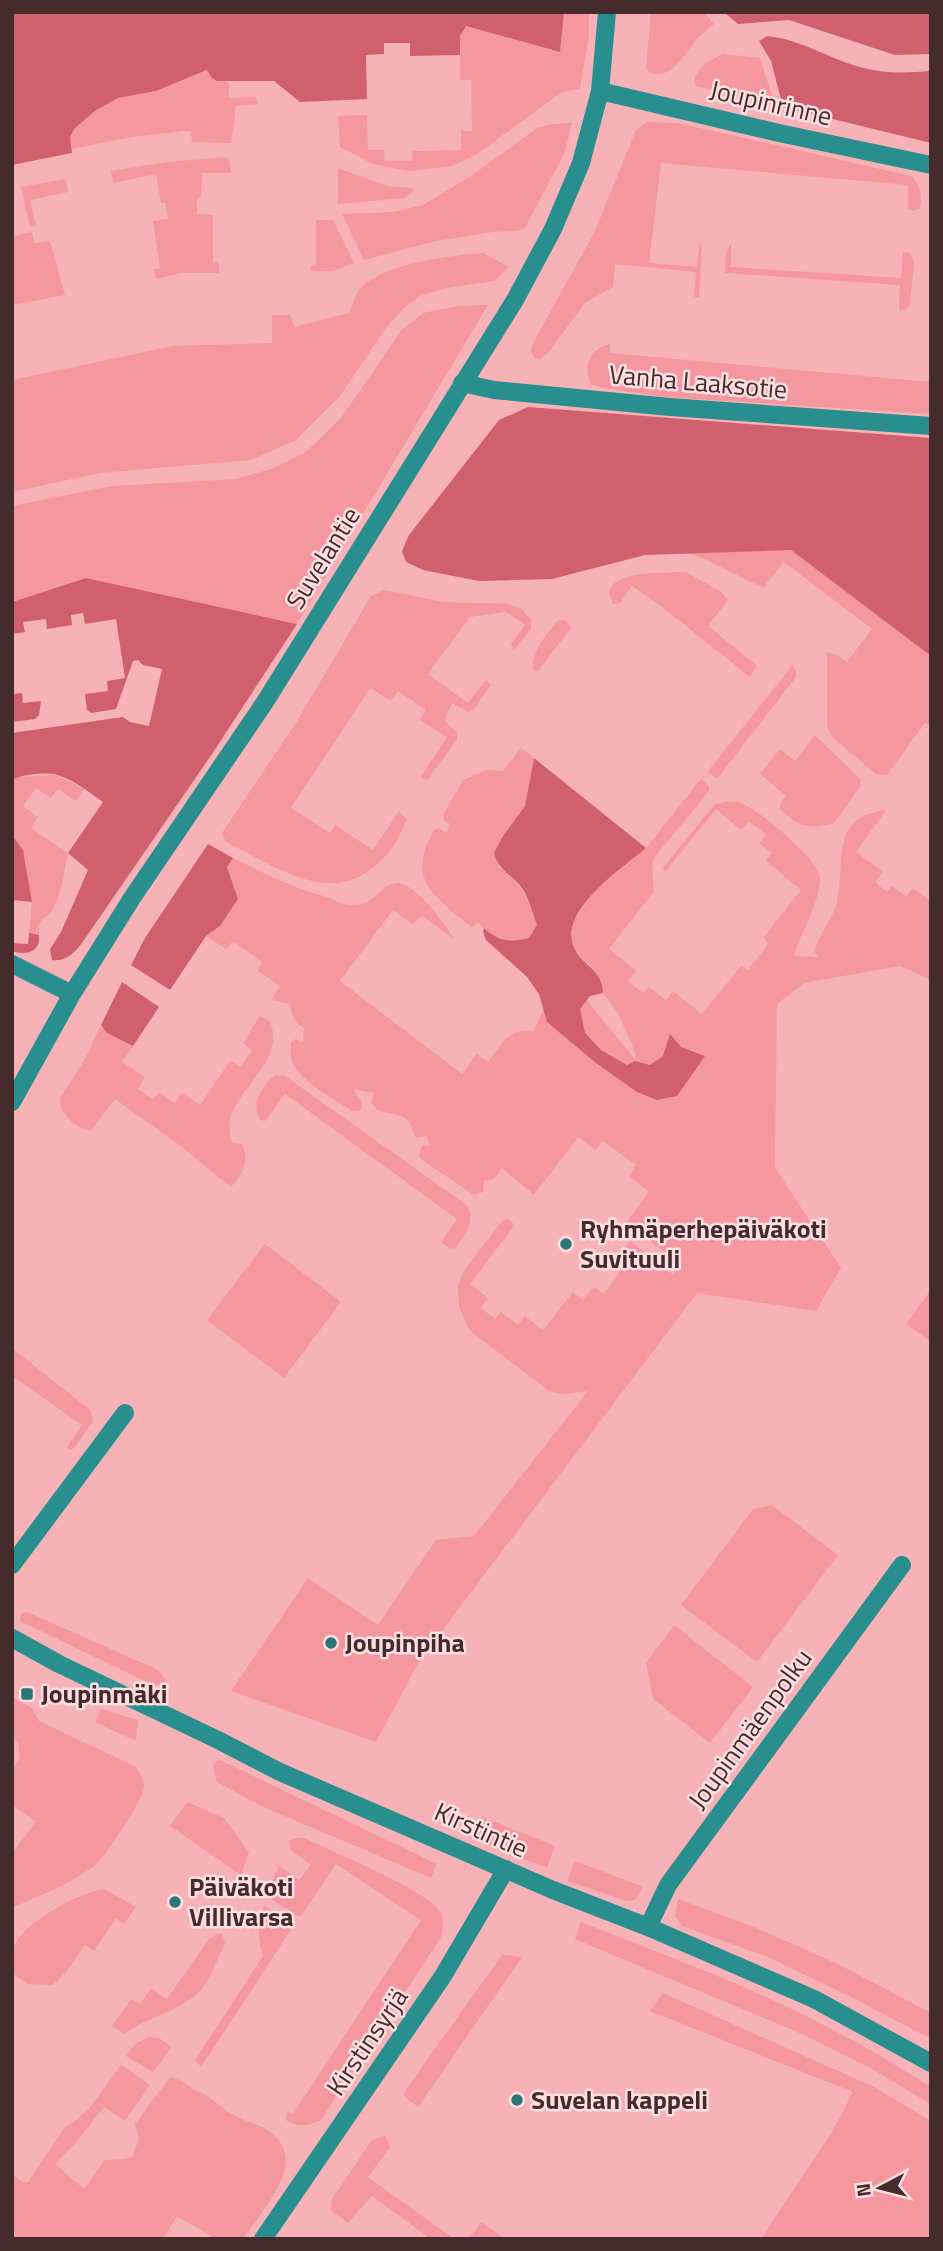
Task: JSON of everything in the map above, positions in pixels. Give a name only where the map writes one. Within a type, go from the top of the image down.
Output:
[{"type":"street","name":"Suvelantie","points":[[12,1102],[72,994],[132,898],[265,702],[515,300],[553,229],[581,163],[600,91],[607,12]]},
{"type":"street","name":"Joupinrinne","points":[[600,91],[931,165]]},
{"type":"street","name":"Vanha Laaksotie","points":[[462,383],[494,390],[644,404],[931,426]]},
{"type":"street","points":[[12,964],[72,994]]},
{"type":"street","points":[[12,1565],[125,1412]]},
{"type":"street","name":"Joupinmäenpolku","points":[[648,1927],[668,1885],[902,1565]]},
{"type":"street","name":"Kirstintie","points":[[12,1638],[59,1664],[280,1772],[814,1999],[931,2063]]},
{"type":"street","name":"Kirstinsyrjä","points":[[264,2239],[443,1976],[506,1869]]},
{"type":"shaded area","points":[[12,12],[564,12],[560,52],[466,26],[460,36],[460,55],[410,56],[410,43],[384,43],[384,54],[366,55],[367,99],[300,102],[274,81],[217,81],[207,70],[156,91],[118,98],[95,111],[75,128],[70,137],[72,153],[12,165]]},
{"type":"shaded area","points":[[564,12],[589,12],[589,36],[580,89],[562,92],[477,154],[452,166],[409,171],[373,164],[340,147],[338,116],[367,115],[368,150],[384,150],[385,161],[412,161],[413,151],[461,150],[461,131],[472,131],[471,80],[460,80],[460,36],[465,26],[560,52]]},
{"type":"shaded area","points":[[651,12],[704,12],[714,24],[698,38],[673,68],[663,73],[649,73],[646,67]]},
{"type":"shaded area","points":[[724,12],[931,12],[931,54],[895,55],[789,20],[738,24]]},
{"type":"shaded area","points":[[767,36],[792,41],[848,63],[877,71],[931,71],[931,143],[783,107],[771,61],[759,41]]},
{"type":"shaded area","points":[[723,54],[760,58],[775,105],[696,86],[694,81],[702,67]]},
{"type":"shaded area","points":[[208,70],[216,79],[229,82],[229,98],[255,97],[259,104],[236,106],[231,143],[192,142],[191,131],[184,131],[132,137],[72,149],[70,137],[75,128],[95,111],[118,98],[156,91]]},
{"type":"shaded area","points":[[647,122],[678,123],[911,176],[920,191],[919,209],[908,209],[908,185],[661,163],[649,263],[697,267],[699,244],[702,245],[699,297],[694,297],[696,272],[615,264],[613,287],[585,303],[547,354],[540,359],[535,358],[531,352],[532,345],[595,231],[636,130]]},
{"type":"shaded area","points":[[572,123],[565,152],[525,228],[436,241],[364,260],[342,214],[394,212],[423,205],[471,176],[537,128]]},
{"type":"shaded area","points":[[227,157],[231,173],[202,173],[201,197],[197,198],[197,214],[213,215],[213,262],[219,262],[219,273],[181,273],[157,279],[153,269],[160,268],[153,221],[168,219],[165,203],[161,203],[156,174],[113,183],[111,171],[167,162]]},
{"type":"shaded area","points":[[338,168],[387,186],[413,188],[413,192],[405,198],[338,204]]},
{"type":"shaded area","points":[[66,179],[68,192],[30,200],[36,226],[30,227],[21,187]]},
{"type":"shaded area","points":[[316,220],[333,220],[354,263],[333,271],[310,271],[311,266],[316,265]]},
{"type":"shaded area","points":[[32,232],[34,243],[50,241],[65,295],[12,305],[12,236]]},
{"type":"shaded area","points":[[731,244],[731,267],[901,278],[903,253],[908,252],[914,264],[910,305],[899,310],[900,285],[725,273],[726,253]]},
{"type":"shaded area","points":[[483,253],[509,267],[494,281],[446,288],[420,296],[404,308],[385,329],[340,396],[296,440],[251,460],[100,473],[12,492],[12,380],[173,346],[272,343],[272,315],[290,315],[295,327],[349,313],[358,292],[381,274],[416,263]]},
{"type":"shaded area","points":[[488,305],[297,624],[86,578],[12,602],[12,506],[112,486],[235,479],[271,469],[306,452],[341,418],[401,331],[423,313],[457,306]]},
{"type":"shaded area","points":[[610,344],[610,353],[931,382],[931,414],[665,397],[603,388],[591,384],[588,365],[597,350]]},
{"type":"shaded area","points":[[528,407],[931,438],[931,656],[791,550],[645,555],[552,579],[479,581],[423,570],[406,562],[402,551],[409,535],[499,420]]},
{"type":"shaded area","points":[[792,550],[931,656],[931,726],[925,723],[887,775],[876,774],[833,738],[827,726],[827,652],[847,662],[872,629],[784,562],[763,588],[687,553]]},
{"type":"shaded area","points":[[686,572],[720,591],[728,600],[708,626],[757,666],[750,677],[632,586],[620,603],[613,604],[610,590],[616,582],[624,578]]},
{"type":"shaded area","points":[[86,578],[297,624],[212,754],[81,944],[71,955],[52,960],[50,949],[61,932],[88,870],[68,853],[103,802],[76,783],[58,775],[35,774],[12,780],[12,733],[123,717],[130,722],[149,726],[162,669],[143,665],[138,660],[133,661],[116,709],[91,713],[87,710],[85,694],[108,691],[107,681],[125,678],[116,619],[85,624],[83,613],[71,615],[72,625],[47,629],[46,619],[23,622],[25,632],[12,634],[12,602]]},
{"type":"shaded area","points":[[385,590],[443,602],[509,604],[522,609],[531,620],[531,629],[514,650],[511,644],[525,625],[506,612],[470,617],[428,674],[468,703],[486,680],[491,685],[475,708],[468,712],[452,703],[444,721],[457,732],[457,740],[427,780],[420,778],[447,737],[420,720],[426,710],[398,691],[391,701],[370,688],[291,808],[330,833],[335,825],[373,850],[399,811],[407,819],[392,848],[373,868],[353,879],[333,883],[292,875],[228,843],[222,833],[297,721],[371,596]]},
{"type":"shaded area","points":[[558,620],[566,621],[571,628],[538,671],[534,670],[537,651]]},
{"type":"shaded area","points":[[792,666],[796,677],[717,779],[708,771]]},
{"type":"shaded area","points":[[22,693],[23,703],[41,701],[39,715],[35,719],[12,722],[12,694]]},
{"type":"shaded area","points":[[815,735],[861,780],[860,787],[834,823],[811,826],[792,820],[780,809],[786,796],[760,774],[780,749],[795,761]]},
{"type":"shaded area","points":[[521,748],[534,758],[525,806],[503,836],[498,867],[514,880],[523,892],[537,925],[529,938],[506,940],[490,933],[478,922],[471,927],[446,906],[428,886],[423,875],[422,862],[434,830],[439,828],[447,833],[450,824],[444,820],[443,815],[463,780],[486,770],[503,771]]},
{"type":"shaded area","points":[[534,758],[646,848],[593,894],[573,924],[572,938],[577,953],[597,975],[603,993],[590,996],[580,1009],[585,1033],[601,1050],[627,1065],[635,1061],[650,1065],[663,1056],[670,1034],[681,1047],[705,1056],[677,1096],[657,1100],[637,1092],[596,1063],[547,1022],[539,994],[527,977],[486,940],[484,928],[499,938],[516,940],[529,938],[537,925],[525,893],[500,866],[494,853],[525,806]]},
{"type":"shaded area","points":[[57,775],[84,789],[76,801],[58,789],[51,798],[36,788],[23,806],[38,817],[31,828],[68,853],[57,901],[51,912],[41,921],[39,935],[29,933],[32,902],[23,850],[12,835],[12,780],[18,777]]},
{"type":"shaded area","points":[[701,779],[709,786],[709,791],[654,858],[654,891],[609,949],[636,971],[628,981],[643,993],[649,987],[666,1000],[673,991],[702,1014],[741,966],[748,970],[769,943],[763,938],[801,890],[766,861],[772,853],[759,843],[766,835],[749,821],[741,830],[716,809],[665,872],[663,868],[714,805],[734,802],[749,807],[787,836],[817,871],[820,879],[817,898],[794,956],[818,957],[814,951],[837,902],[843,843],[856,821],[868,814],[886,810],[856,852],[883,872],[875,882],[887,892],[892,886],[906,896],[913,888],[931,901],[931,980],[900,966],[804,983],[777,1004],[775,1168],[841,1268],[816,1311],[697,1293],[420,1660],[376,1742],[231,1691],[308,1578],[378,1625],[436,1540],[474,1536],[588,1391],[564,1394],[549,1391],[469,1330],[459,1307],[458,1285],[465,1269],[503,1220],[508,1219],[515,1225],[470,1284],[488,1298],[481,1308],[495,1319],[501,1312],[518,1325],[525,1316],[543,1330],[573,1292],[583,1300],[594,1287],[604,1294],[628,1261],[619,1254],[630,1241],[674,1275],[678,1262],[626,1223],[649,1192],[629,1176],[636,1165],[603,1141],[595,1150],[578,1137],[534,1195],[502,1168],[494,1179],[484,1181],[483,1192],[474,1195],[422,1160],[419,1155],[422,1146],[429,1146],[427,1136],[416,1138],[405,1119],[374,1107],[371,1102],[374,1093],[353,1089],[362,1102],[362,1108],[352,1111],[297,1071],[291,1059],[291,1042],[295,1039],[303,1042],[304,1028],[294,1018],[290,1004],[271,1000],[280,986],[257,970],[262,962],[233,941],[226,949],[206,936],[220,926],[238,899],[227,867],[233,858],[296,887],[350,905],[364,904],[397,883],[416,892],[439,917],[453,939],[422,915],[413,925],[393,910],[340,981],[462,1074],[477,1054],[488,1062],[506,1039],[525,1030],[534,1031],[560,968],[635,1059],[635,1052],[618,1013],[603,993],[593,968],[571,943],[573,922],[593,893],[646,848]],"holes":[[[681,1047],[705,1056],[667,1099],[638,1062],[650,1065]]]},
{"type":"shaded area","points":[[12,835],[23,850],[32,902],[12,900]]},
{"type":"shaded area","points":[[208,844],[233,858],[227,867],[238,899],[220,926],[206,936],[170,990],[131,965],[145,938]]},
{"type":"shaded area","points":[[29,933],[39,935],[35,949],[27,953],[12,951],[12,943],[28,944]]},
{"type":"shaded area","points":[[122,982],[159,1007],[133,1046],[107,1033],[101,1025]]},
{"type":"shaded area","points":[[260,1016],[270,1022],[272,1047],[261,1070],[231,1115],[229,1125],[232,1143],[242,1144],[245,1162],[242,1172],[231,1187],[178,1144],[115,1099],[91,1131],[68,1119],[61,1108],[61,1096],[85,1059],[101,1025],[107,1033],[133,1046],[122,1062],[145,1077],[138,1089],[153,1099],[159,1092],[175,1103],[182,1093],[200,1105],[230,1061],[241,1067],[252,1050],[243,1043]]},
{"type":"shaded area","points":[[276,1075],[285,1076],[468,1206],[470,1223],[455,1248],[450,1249],[441,1242],[457,1219],[285,1094],[265,1121],[260,1120],[256,1107],[259,1095]]},
{"type":"shaded area","points":[[265,1244],[341,1302],[284,1378],[207,1320]]},
{"type":"shaded area","points":[[931,1290],[931,1342],[906,1324]]},
{"type":"shaded area","points":[[12,1348],[90,1410],[93,1422],[73,1449],[67,1447],[82,1425],[12,1376]]},
{"type":"shaded area","points":[[772,1505],[838,1555],[757,1662],[681,1605],[753,1509]]},
{"type":"shaded area","points":[[27,1612],[156,1669],[167,1681],[165,1685],[153,1685],[20,1621],[21,1613]]},
{"type":"shaded area","points":[[674,1625],[753,1687],[710,1743],[653,1699],[646,1663]]},
{"type":"shaded area","points":[[12,1697],[32,1708],[39,1721],[136,1767],[144,1787],[123,1828],[95,1865],[66,1883],[12,1908],[12,1853],[36,1822],[12,1805],[12,1770],[20,1758],[18,1742],[12,1738]]},
{"type":"shaded area","points":[[101,1709],[138,1720],[136,1741],[95,1722]]},
{"type":"shaded area","points":[[220,1760],[437,1864],[431,1878],[261,1806],[217,1782],[213,1766]]},
{"type":"shaded area","points":[[187,1802],[224,1818],[249,1852],[241,1875],[170,1826]]},
{"type":"shaded area","points":[[482,1817],[555,1846],[547,1868],[473,1839]]},
{"type":"shaded area","points":[[304,1838],[416,1892],[439,1910],[443,1923],[441,1937],[321,2120],[303,2125],[286,2120],[287,2111],[293,2114],[421,1920],[336,1864],[300,1917],[266,1896],[279,1866],[299,1880],[311,1865],[291,1850],[289,1841]]},
{"type":"shaded area","points":[[575,1861],[643,1887],[635,1900],[627,1901],[567,1881]]},
{"type":"shaded area","points":[[104,1889],[136,1907],[124,1924],[116,1918],[94,1951],[85,1945],[67,1971],[53,1985],[27,1984],[12,1973],[13,1949],[29,1927],[67,1902]]},
{"type":"shaded area","points":[[678,1899],[754,1927],[840,1965],[931,2013],[931,2039],[768,1957],[682,1926],[675,1915]]},
{"type":"shaded area","points":[[264,1905],[294,1925],[201,2067],[195,2060],[263,1956],[259,1931]]},
{"type":"shaded area","points":[[581,1922],[728,1980],[829,2028],[931,2087],[931,2104],[870,2068],[802,2034],[575,1939]]},
{"type":"shaded area","points":[[222,1934],[225,1943],[209,1977],[195,1995],[176,2008],[124,2034],[112,2026],[131,1999],[140,2004],[151,1988],[167,1999],[208,1940]]},
{"type":"shaded area","points":[[502,1955],[522,1957],[418,2107],[404,2095],[407,2088]]},
{"type":"shaded area","points":[[663,1993],[874,2087],[931,2121],[931,2239],[761,2239],[832,2132],[853,2092],[650,2011]]},
{"type":"shaded area","points":[[149,2037],[159,2038],[172,2047],[153,2072],[126,2056],[135,2044]]},
{"type":"shaded area","points":[[121,2065],[150,2085],[125,2121],[104,2107],[55,2164],[84,2189],[105,2160],[132,2157],[139,2139],[135,2124],[170,2077],[177,2079],[230,2113],[260,2126],[277,2138],[284,2151],[285,2165],[281,2181],[243,2239],[216,2239],[177,2216],[163,2239],[12,2239],[12,2173],[22,2182],[28,2182],[64,2129],[88,2110]]},
{"type":"shaded area","points":[[385,2136],[390,2147],[368,2177],[454,2239],[431,2239],[372,2196],[348,2223],[331,2210],[332,2199],[372,2140]]},
{"type":"shaded area","points":[[481,2222],[505,2239],[469,2239]]},
{"type":"place","name":"Ryhmäperhepäiväkoti Suvituuli","points":[[566,1244]]},
{"type":"place","name":"Joupinpiha","points":[[331,1643]]},
{"type":"place","name":"Joupinmäki","points":[[27,1694]]},
{"type":"place","name":"Päiväkoti Villivarsa","points":[[175,1902]]},
{"type":"place","name":"Suvelan kappeli","points":[[517,2100]]}]
